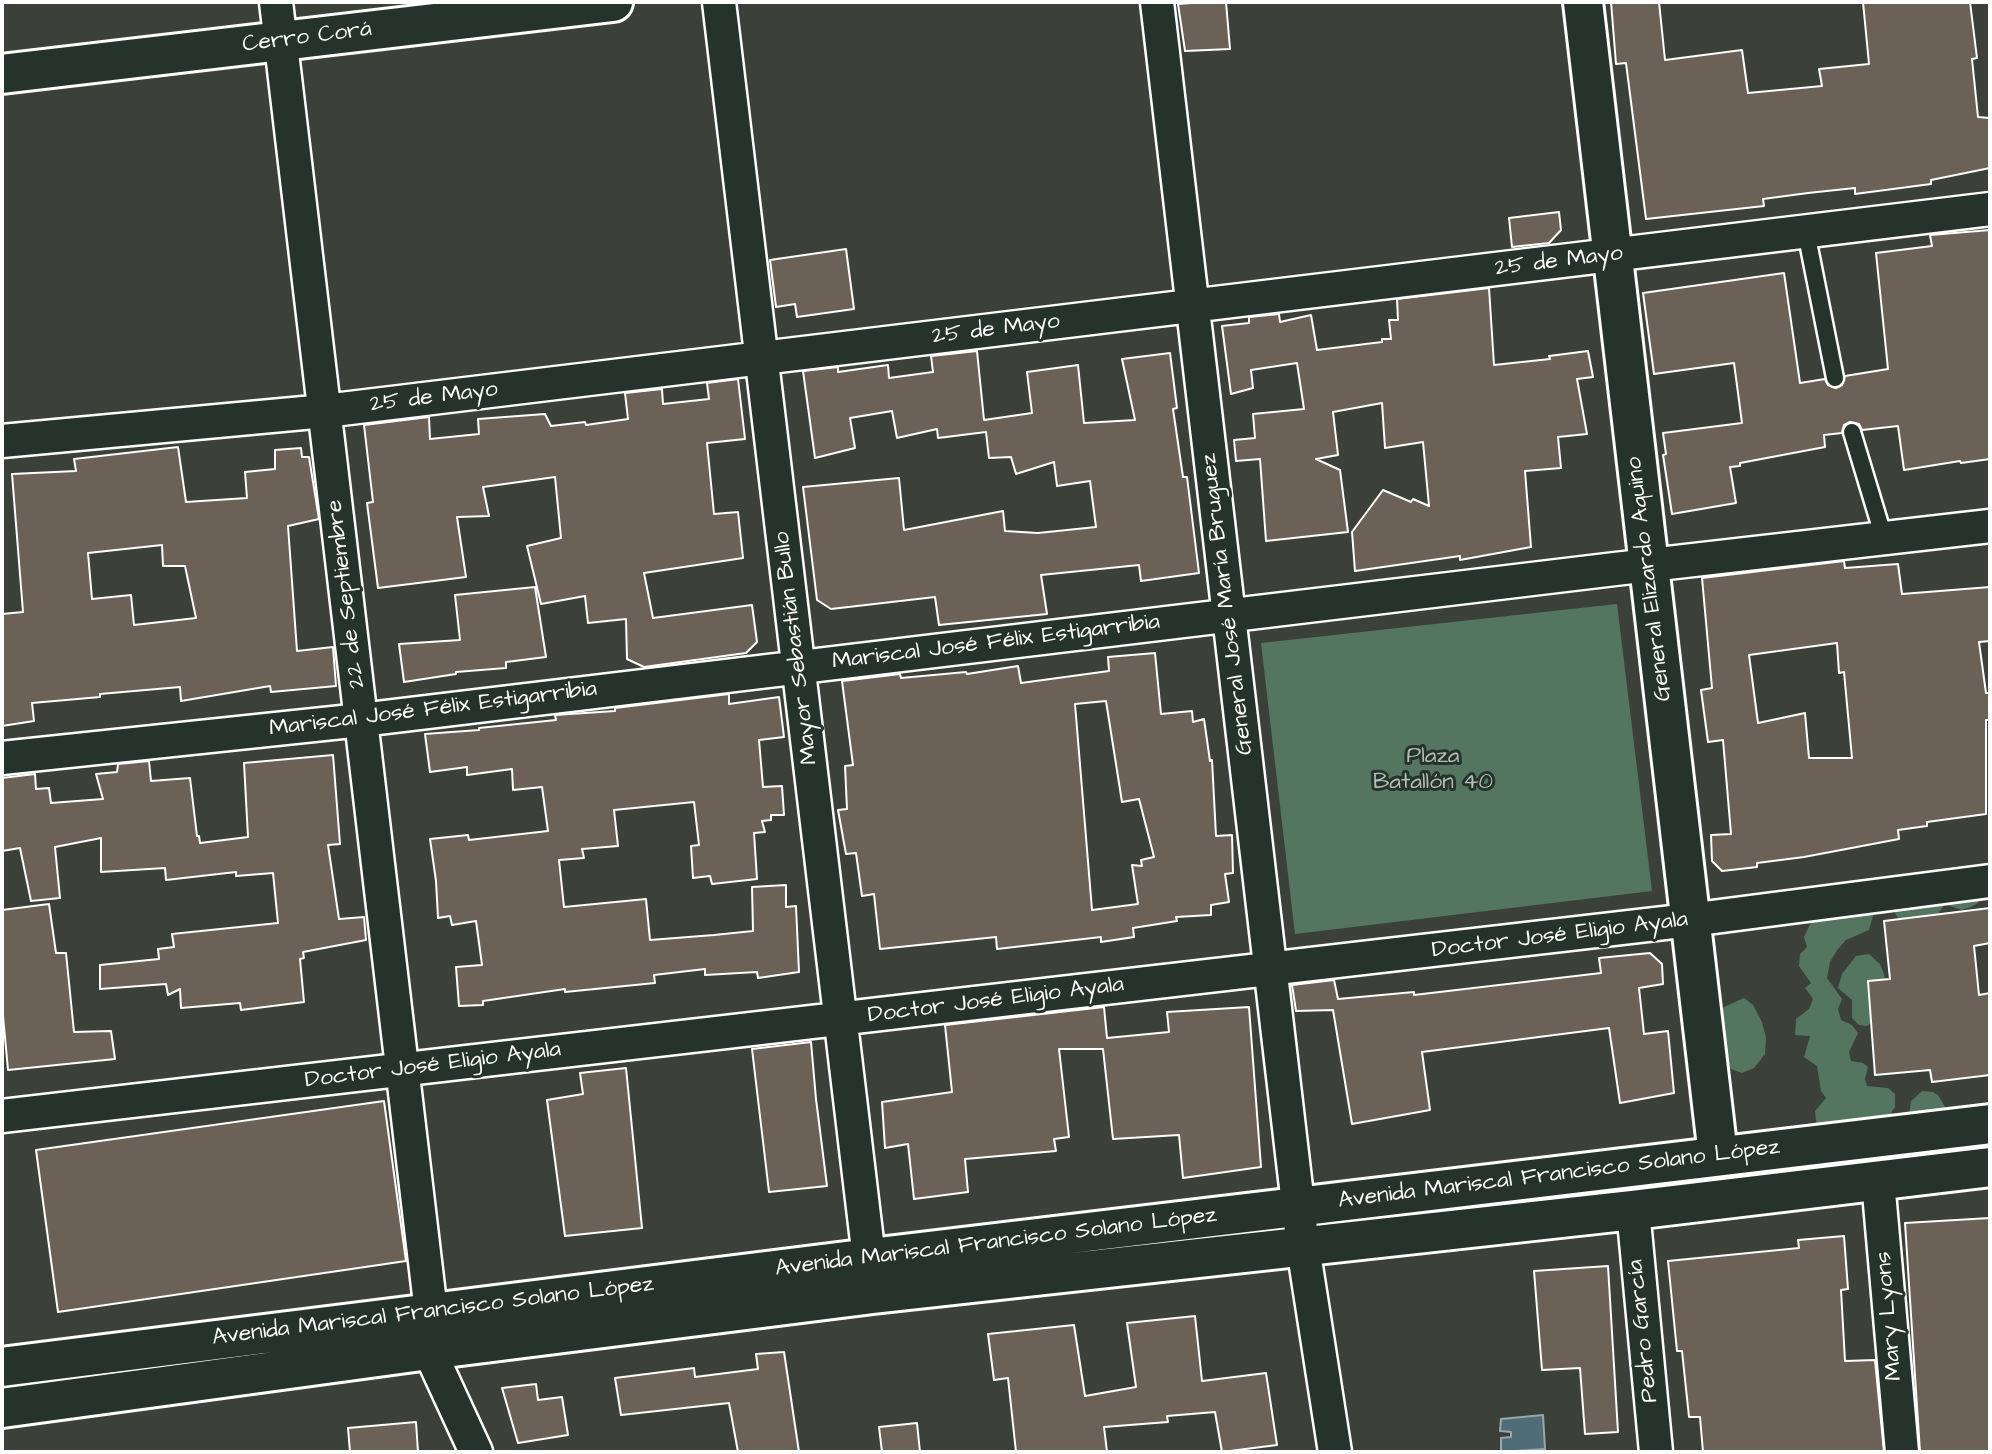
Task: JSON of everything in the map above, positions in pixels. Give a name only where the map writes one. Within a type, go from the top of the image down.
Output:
[{"type":"main road","name":"Cerro Corá","points":[[2,74],[613,2]]},
{"type":"main road","name":"General Elizardo Aquino","points":[[1583,2],[1718,1155]]},
{"type":"main road","name":"Avenida Mariscal Francisco Solano López","points":[[2,1408],[429,1350],[1299,1206],[1990,1124]]},
{"type":"main road","name":"Avenida Mariscal Francisco Solano López","points":[[2,1367],[431,1312],[871,1276],[1013,1279],[1990,1167]]},
{"type":"main road","points":[[1013,1279],[1038,1267],[1062,1260],[1278,1232],[1287,1228],[1299,1206]]},
{"type":"street","name":"22 de Septiembre","points":[[276,2],[431,1312]]},
{"type":"street","name":"Mayor Sebastián Bullo","points":[[719,2],[871,1276]]},
{"type":"street","name":"General José María Bruguez","points":[[1157,2],[1303,1247],[1335,1452]]},
{"type":"street","name":"25 de Mayo","points":[[2,441],[325,411],[1990,209]]},
{"type":"street","name":"Mariscal José Félix Estigarribia","points":[[2,758],[361,720],[1990,526]]},
{"type":"street","name":"Doctor José Eligio Ayala","points":[[2,1116],[1690,920],[1990,881]]},
{"type":"street","name":"Mary Lyons","points":[[1878,1181],[1902,1452]]},
{"type":"street","name":"Pedro García","points":[[1633,1210],[1656,1452]]},
{"type":"street","points":[[429,1350],[476,1452]]},
{"type":"lane","points":[[1805,232],[1835,378]]},
{"type":"lane","points":[[1852,432],[1884,538]]},
{"type":"green space","name":"Plaza Batallón 40","points":[[1617,604],[1652,891],[1295,934],[1261,643]]},
{"type":"green space","points":[[1979,888],[1978,903],[1961,910],[1945,904],[1932,922],[1912,939],[1893,910],[1892,901]]},
{"type":"green space","points":[[1875,909],[1869,930],[1846,940],[1837,950],[1830,962],[1827,978],[1842,999],[1838,1009],[1841,1020],[1852,1025],[1858,1033],[1849,1052],[1851,1061],[1863,1063],[1868,1067],[1865,1079],[1867,1086],[1888,1088],[1895,1094],[1895,1107],[1889,1130],[1818,1138],[1815,1111],[1826,1098],[1821,1091],[1817,1066],[1804,1057],[1810,1036],[1795,1035],[1796,1019],[1809,1009],[1813,999],[1805,988],[1811,983],[1799,966],[1800,954],[1807,947],[1804,937],[1814,916]]},
{"type":"green space","points":[[1869,954],[1880,964],[1884,974],[1888,1010],[1867,1026],[1859,1025],[1852,1018],[1852,1000],[1838,988],[1842,974],[1856,956]]},
{"type":"green space","points":[[1744,998],[1753,1005],[1762,1022],[1766,1038],[1765,1054],[1754,1068],[1742,1073],[1717,1064],[1715,1022],[1724,1007]]},
{"type":"green space","points":[[1922,1091],[1938,1095],[1948,1112],[1908,1123],[1911,1101]]},
{"type":"water","points":[[1543,1415],[1545,1449],[1501,1452],[1501,1438],[1511,1437],[1511,1432],[1500,1431],[1501,1419]]},
{"type":"building","points":[[1226,2],[1230,49],[1185,51],[1178,4]]},
{"type":"building","points":[[1611,2],[1659,2],[1665,60],[1742,50],[1748,93],[1822,86],[1819,69],[1869,64],[1863,2],[1970,2],[1977,58],[1972,59],[1978,117],[1990,118],[1990,168],[1931,180],[1931,184],[1855,194],[1855,188],[1808,193],[1763,199],[1764,206],[1646,219],[1626,63],[1616,64]]},
{"type":"building","points":[[1559,212],[1561,230],[1549,243],[1512,247],[1509,218]]},
{"type":"building","points":[[1990,230],[1990,459],[1904,470],[1898,426],[1862,430],[1859,424],[1850,422],[1844,425],[1842,433],[1824,435],[1825,447],[1730,467],[1736,503],[1672,514],[1663,455],[1666,454],[1663,433],[1742,423],[1734,363],[1654,374],[1643,293],[1784,273],[1800,383],[1825,379],[1828,385],[1836,388],[1842,385],[1845,376],[1888,369],[1876,253],[1932,246],[1930,235]]},
{"type":"building","points":[[846,249],[854,309],[797,317],[795,304],[776,307],[770,260]]},
{"type":"building","points":[[1489,288],[1494,365],[1550,359],[1549,356],[1588,351],[1593,377],[1577,379],[1587,434],[1558,437],[1561,468],[1525,471],[1531,547],[1460,560],[1460,556],[1355,571],[1352,532],[1383,490],[1411,502],[1413,499],[1429,506],[1423,442],[1385,448],[1382,403],[1333,412],[1338,455],[1316,459],[1340,470],[1348,532],[1266,541],[1260,459],[1236,461],[1234,440],[1255,438],[1253,414],[1304,409],[1297,363],[1251,370],[1253,388],[1231,394],[1222,326],[1249,323],[1249,317],[1279,314],[1280,322],[1311,315],[1317,350],[1382,342],[1382,339],[1391,339],[1389,320],[1398,320],[1397,299]]},
{"type":"building","points":[[977,351],[984,420],[1032,413],[1027,372],[1078,365],[1084,423],[1135,420],[1122,359],[1170,353],[1177,408],[1173,409],[1183,477],[1187,477],[1199,573],[1141,581],[1139,565],[1041,575],[1047,614],[939,625],[935,597],[831,609],[817,600],[803,487],[899,478],[904,530],[1003,511],[1005,531],[1038,533],[1096,527],[1090,481],[1057,486],[1054,462],[1016,474],[1011,457],[989,458],[986,432],[938,438],[937,429],[897,438],[892,411],[850,418],[855,448],[815,458],[803,371],[838,367],[838,372],[888,365],[889,378],[933,372],[931,356]]},
{"type":"building","points":[[738,379],[745,439],[707,443],[714,514],[738,512],[743,558],[644,573],[653,618],[752,605],[757,642],[746,653],[644,667],[627,659],[626,619],[588,623],[585,596],[541,604],[527,546],[561,538],[555,477],[483,487],[489,516],[457,517],[466,577],[378,588],[367,503],[373,502],[364,425],[429,417],[430,439],[479,434],[478,419],[545,414],[551,426],[585,422],[586,425],[628,419],[625,393],[662,389],[663,404],[709,399],[707,383]]},
{"type":"building","points":[[178,447],[186,502],[247,498],[245,472],[275,469],[275,450],[301,448],[302,457],[309,457],[319,519],[288,526],[297,651],[333,647],[336,686],[271,692],[270,686],[181,701],[180,687],[100,694],[100,697],[32,703],[34,721],[2,726],[2,614],[23,612],[12,474],[76,471],[74,459]],"holes":[[[162,545],[163,566],[185,566],[196,618],[134,625],[131,595],[92,599],[88,553]]]},
{"type":"building","points":[[1844,561],[1845,568],[1898,564],[1902,594],[1990,587],[1990,641],[1979,642],[1986,693],[1990,693],[1990,720],[1986,720],[1986,814],[1927,822],[1927,826],[1898,830],[1899,839],[1757,863],[1757,867],[1722,871],[1712,861],[1711,835],[1731,834],[1723,740],[1708,742],[1701,690],[1712,688],[1702,578]],"holes":[[[1837,643],[1839,673],[1844,672],[1852,758],[1809,758],[1805,713],[1758,723],[1749,655]]]},
{"type":"building","points":[[535,587],[546,657],[506,662],[506,668],[456,672],[404,682],[399,644],[460,640],[455,595]]},
{"type":"building","points":[[1155,653],[1161,714],[1192,711],[1193,722],[1204,719],[1210,761],[1212,760],[1216,836],[1232,835],[1233,873],[1225,874],[1229,902],[1211,905],[1211,915],[1176,917],[1177,921],[1133,928],[1134,937],[1101,942],[1101,937],[997,949],[996,937],[880,949],[874,894],[862,896],[856,853],[846,854],[838,810],[847,809],[845,766],[853,765],[842,681],[900,674],[901,678],[967,674],[1018,666],[1021,683],[1109,671],[1108,657]],"holes":[[[1106,701],[1122,802],[1139,799],[1154,857],[1141,860],[1142,866],[1132,865],[1138,904],[1092,910],[1075,704]]]},
{"type":"building","points":[[729,694],[729,704],[779,697],[784,737],[759,740],[763,787],[782,786],[784,815],[771,815],[771,820],[762,821],[765,832],[754,833],[757,879],[712,884],[710,876],[693,878],[691,846],[699,845],[694,802],[614,810],[618,846],[582,849],[584,858],[559,860],[564,907],[646,899],[650,940],[714,935],[753,931],[752,887],[786,885],[786,907],[796,906],[799,972],[758,978],[757,972],[705,975],[705,969],[654,975],[655,983],[565,992],[565,989],[483,1001],[483,1005],[459,1006],[456,967],[482,965],[476,921],[452,925],[450,916],[438,918],[430,839],[468,835],[469,840],[548,831],[542,787],[513,790],[512,769],[467,775],[467,767],[430,772],[425,734],[556,720],[555,715],[615,711],[615,708]]},
{"type":"building","points":[[333,755],[340,844],[328,845],[339,919],[364,917],[366,940],[303,952],[304,958],[300,959],[304,1002],[241,1010],[240,1003],[181,1008],[180,989],[168,995],[166,984],[100,989],[100,965],[159,959],[158,949],[174,947],[172,934],[278,923],[273,873],[236,876],[236,872],[166,880],[165,868],[101,872],[101,838],[55,847],[60,898],[31,901],[20,848],[2,851],[2,778],[35,774],[36,789],[49,788],[51,803],[103,799],[96,774],[117,772],[118,764],[149,761],[151,781],[190,778],[200,843],[248,837],[244,763]]},
{"type":"building","points":[[49,904],[56,953],[66,953],[74,1032],[111,1031],[115,1059],[8,1070],[2,1005],[2,910]]},
{"type":"building","points":[[1990,908],[1990,943],[1974,946],[1979,995],[1990,993],[1990,1075],[1932,1082],[1930,1070],[1875,1075],[1868,981],[1890,979],[1884,921]]},
{"type":"building","points":[[1650,953],[1662,964],[1663,984],[1639,988],[1644,1034],[1668,1031],[1674,1093],[1620,1103],[1609,1028],[1422,1052],[1430,1110],[1352,1124],[1333,1010],[1296,1011],[1292,985],[1334,980],[1338,999],[1414,992],[1414,995],[1601,973],[1599,958]]},
{"type":"building","points":[[1104,1007],[1107,1038],[1169,1032],[1167,1012],[1249,1007],[1261,1167],[1183,1178],[1179,1135],[1113,1139],[1103,1049],[1059,1049],[1069,1137],[1054,1139],[1056,1151],[965,1159],[968,1192],[914,1199],[908,1144],[885,1148],[882,1102],[952,1092],[945,1025]]},
{"type":"building","points":[[811,1042],[827,1186],[769,1192],[752,1049]]},
{"type":"building","points":[[626,1068],[642,1228],[565,1236],[547,1100],[583,1094],[580,1073]]},
{"type":"building","points":[[384,1101],[406,1261],[58,1312],[36,1150]]},
{"type":"building","points":[[1990,1218],[1990,1452],[1920,1452],[1905,1223]]},
{"type":"building","points":[[1844,1236],[1848,1289],[1841,1290],[1845,1361],[1875,1360],[1884,1452],[1703,1452],[1700,1417],[1689,1417],[1682,1351],[1677,1351],[1668,1261],[1799,1248],[1798,1240]]},
{"type":"building","points":[[1608,1266],[1618,1432],[1585,1434],[1580,1368],[1542,1370],[1534,1271]]},
{"type":"building","points":[[1195,1316],[1202,1381],[1266,1373],[1277,1445],[1222,1452],[1215,1412],[1167,1416],[1168,1422],[1104,1427],[1107,1452],[1016,1452],[1008,1378],[994,1380],[988,1334],[1074,1325],[1085,1396],[1136,1387],[1127,1323]]},
{"type":"building","points":[[784,1352],[799,1452],[738,1452],[729,1403],[621,1415],[615,1378],[694,1368],[695,1377],[758,1369],[756,1354]]},
{"type":"building","points":[[536,1384],[538,1400],[562,1397],[568,1435],[518,1443],[502,1388]]},
{"type":"building","points":[[416,1422],[418,1452],[350,1452],[348,1428]]},
{"type":"building","points":[[917,1423],[920,1452],[882,1452],[879,1427]]}]
